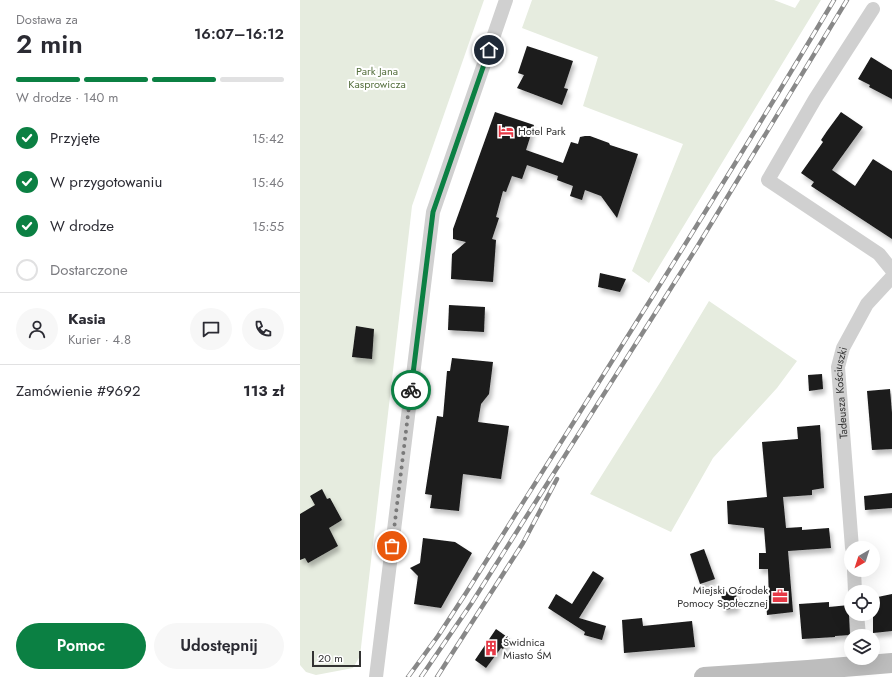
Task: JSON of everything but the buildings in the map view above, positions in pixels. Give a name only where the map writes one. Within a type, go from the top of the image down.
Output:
[{"type":"main road","points":[[880,663],[892,663]]},
{"type":"main road","points":[[704,677],[844,664]]},
{"type":"street","points":[[376,677],[433,212],[506,0]]},
{"type":"street","points":[[873,10],[815,99],[768,180],[879,254],[892,270]]},
{"type":"street","name":"Tadeusza Kościuszki","points":[[851,541],[838,367],[843,348],[867,304],[892,277]]},
{"type":"green space","name":"Park Jana Kasprowicza","points":[[300,0],[484,0],[412,206],[360,656],[353,668],[316,675],[306,672],[300,665]]},
{"type":"green space","points":[[532,0],[774,0],[795,8],[800,0],[821,0],[649,283],[632,271],[683,144],[583,106],[598,57],[522,28]]},
{"type":"green space","points":[[709,301],[797,361],[777,388],[713,458],[671,532],[590,494]]},
{"type":"railway","points":[[408,677],[438,636],[466,593],[606,372],[834,0]]},
{"type":"railway","points":[[421,677],[471,604],[697,247],[847,0]]},
{"type":"railway","points":[[437,677],[523,543],[557,479]]},
{"type":"way so far","points":[[392,546],[411,390]]},
{"type":"place","name":"Hotel Park","points":[[506,131]]},
{"type":"place","name":"Miejski Ośrodek Pomocy Społecznej","points":[[780,596]]},
{"type":"place","name":"Świdnica Miasto ŚM","points":[[491,648]]},
{"type":"route","points":[[411,390],[433,212],[489,50]]}]
